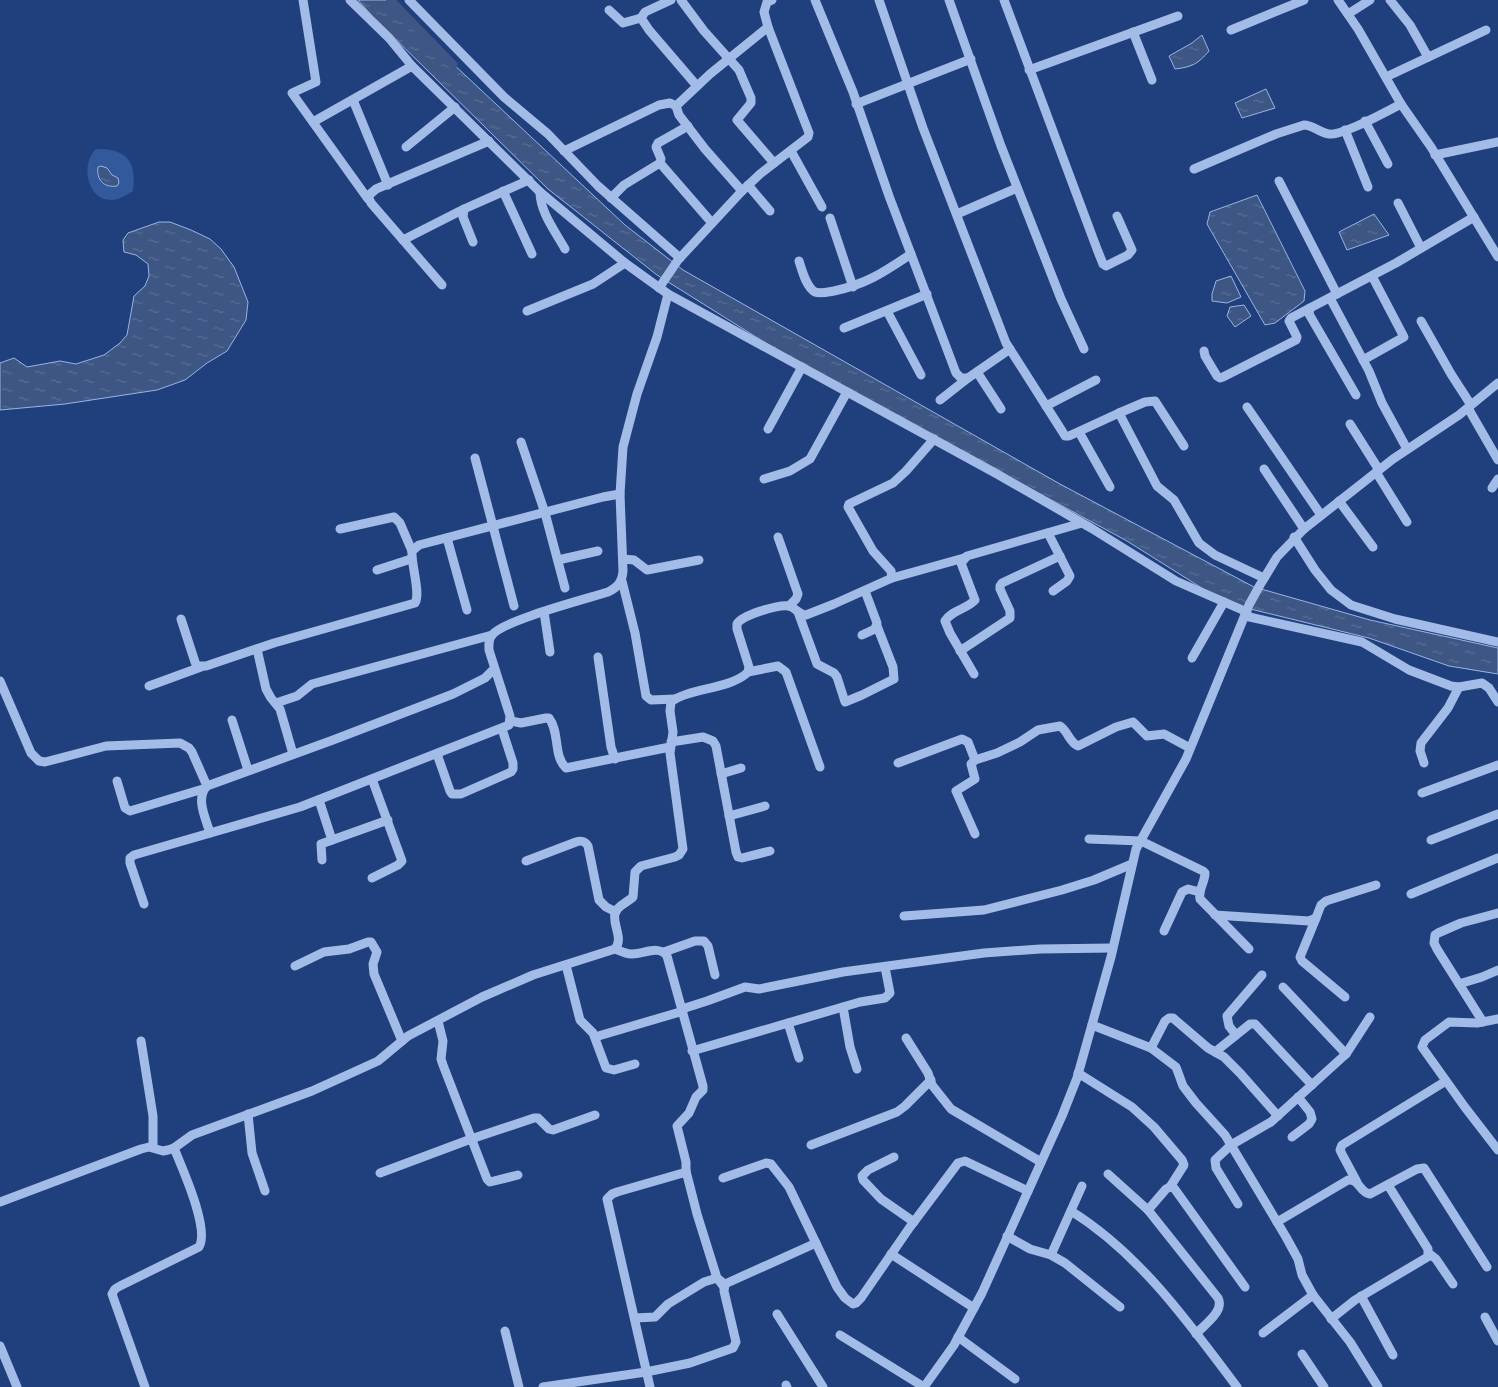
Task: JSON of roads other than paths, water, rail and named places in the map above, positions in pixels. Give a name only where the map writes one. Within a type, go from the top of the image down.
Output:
[{"type":"street","points":[[303,0],[316,82],[292,93],[368,199],[442,285]]},
{"type":"street","points":[[350,0],[389,38],[412,66],[540,192],[624,263],[660,285],[668,294],[934,439],[1082,523],[1176,581],[1247,611],[1362,642],[1410,670],[1459,687],[1486,684],[1498,702]]},
{"type":"street","points":[[409,0],[487,81],[548,134],[611,198],[679,259]]},
{"type":"street","points":[[609,10],[623,23],[641,18],[645,12],[670,0]]},
{"type":"street","points":[[681,0],[739,70],[751,98],[751,104],[737,120],[774,163]]},
{"type":"street","points":[[660,285],[679,259],[745,188],[774,163],[806,141],[808,137],[809,133],[764,12],[767,2],[772,0]]},
{"type":"street","points":[[815,0],[853,92],[956,373],[960,378],[968,378]]},
{"type":"street","points":[[879,0],[923,128],[1006,343],[1066,436],[1145,402],[1156,401],[1184,446]]},
{"type":"street","points":[[949,0],[1017,188],[1061,299],[1084,349]]},
{"type":"street","points":[[1004,0],[1102,264],[1106,266],[1128,255],[1132,250],[1117,216]]},
{"type":"street","points":[[1231,30],[1304,0]]},
{"type":"street","points":[[1338,0],[1497,253]]},
{"type":"street","points":[[1348,14],[1370,0]]},
{"type":"street","points":[[1390,0],[1410,25],[1428,57]]},
{"type":"street","points":[[1029,70],[1178,16]]},
{"type":"street","points":[[641,18],[697,86]]},
{"type":"street","points":[[676,106],[768,27]]},
{"type":"street","points":[[1386,77],[1486,30]]},
{"type":"street","points":[[1133,32],[1152,80]]},
{"type":"street","points":[[856,104],[971,59]]},
{"type":"street","points":[[313,122],[412,66]]},
{"type":"street","points":[[353,100],[388,185]]},
{"type":"street","points":[[564,151],[658,105],[670,104],[676,106]]},
{"type":"street","points":[[1194,170],[1276,134],[1306,125],[1330,134],[1345,130],[1402,104]]},
{"type":"street","points":[[676,106],[679,114],[705,149],[770,211]]},
{"type":"street","points":[[406,147],[455,107]]},
{"type":"street","points":[[1364,121],[1388,164]]},
{"type":"street","points":[[688,126],[656,145],[660,163],[712,223]]},
{"type":"street","points":[[1345,130],[1368,187]]},
{"type":"street","points":[[368,199],[370,192],[490,141]]},
{"type":"street","points":[[1436,154],[1498,142]]},
{"type":"street","points":[[791,151],[822,207]]},
{"type":"street","points":[[611,198],[624,185],[660,163]]},
{"type":"street","points":[[403,240],[464,209],[529,180]]},
{"type":"street","points":[[1279,181],[1374,381],[1382,403],[1407,449]]},
{"type":"street","points":[[957,214],[1017,188]]},
{"type":"street","points":[[504,191],[532,254]]},
{"type":"street","points":[[540,192],[541,203],[565,249]]},
{"type":"street","points":[[1398,203],[1421,248]]},
{"type":"street","points":[[464,209],[464,217],[473,242]]},
{"type":"street","points":[[1204,351],[1216,376],[1223,377],[1296,340],[1297,337],[1289,321],[1291,318],[1372,276],[1474,217]]},
{"type":"street","points":[[830,218],[853,287]]},
{"type":"street","points":[[799,261],[808,285],[813,291],[825,293],[853,287],[879,275],[911,254]]},
{"type":"street","points":[[527,310],[593,284],[624,263]]},
{"type":"street","points":[[1363,360],[1404,337],[1372,276]]},
{"type":"street","points":[[668,294],[657,337],[637,394],[623,447],[620,494],[623,559],[622,581],[635,633],[646,696],[651,700],[674,699],[720,686],[742,677],[748,672],[778,666],[786,672],[820,767]]},
{"type":"street","points":[[844,328],[926,294]]},
{"type":"street","points":[[1310,308],[1309,314],[1356,395]]},
{"type":"street","points":[[887,310],[921,375]]},
{"type":"street","points":[[1421,321],[1470,406],[1498,460]]},
{"type":"street","points":[[940,400],[1010,349]]},
{"type":"street","points":[[768,429],[802,367]]},
{"type":"street","points":[[977,372],[1001,409]]},
{"type":"street","points":[[1046,406],[1096,380]]},
{"type":"street","points":[[840,1335],[924,1387],[958,1337],[974,1308],[1062,1116],[1078,1073],[1092,1025],[1136,849],[1190,748],[1247,611],[1262,581],[1277,557],[1294,537],[1407,449],[1470,406],[1498,383]]},
{"type":"street","points":[[764,480],[790,470],[810,459],[847,392]]},
{"type":"street","points":[[1247,406],[1321,515]]},
{"type":"street","points":[[1119,413],[1157,486],[1174,500],[1198,544],[1262,581]]},
{"type":"street","points":[[1350,424],[1407,522]]},
{"type":"street","points":[[1079,432],[1110,487]]},
{"type":"street","points":[[892,578],[891,571],[866,539],[848,507],[850,502],[893,483],[906,472],[934,439]]},
{"type":"street","points":[[521,442],[566,588]]},
{"type":"street","points":[[475,458],[514,606]]},
{"type":"street","points":[[1264,469],[1304,529]]},
{"type":"street","points":[[1492,488],[1498,479]]},
{"type":"street","points":[[377,570],[412,555],[419,545],[602,497],[620,494]]},
{"type":"street","points":[[1339,501],[1374,547]]},
{"type":"street","points":[[149,686],[258,649],[415,603],[418,596],[412,555],[400,523],[394,518],[340,529]]},
{"type":"street","points":[[748,672],[737,629],[739,620],[743,617],[784,606],[789,606],[806,615],[892,578],[1082,523]]},
{"type":"street","points":[[1048,533],[1070,576],[1069,579],[1053,591]]},
{"type":"street","points":[[1294,537],[1315,570],[1331,590],[1351,605],[1395,620],[1498,642]]},
{"type":"street","points":[[446,538],[467,610]]},
{"type":"street","points":[[778,538],[798,594],[789,606]]},
{"type":"street","points":[[558,560],[598,551]]},
{"type":"street","points":[[960,650],[1010,618],[1010,611],[1000,589],[1002,583],[1060,556]]},
{"type":"street","points":[[964,558],[961,563],[975,600],[945,620],[974,674]]},
{"type":"street","points":[[623,559],[634,560],[647,570],[699,560]]},
{"type":"street","points":[[276,703],[297,696],[312,684],[492,635],[515,621],[608,592],[622,581]]},
{"type":"street","points":[[798,612],[817,664],[834,673],[846,702],[894,678],[893,667],[876,626],[865,591]]},
{"type":"street","points":[[1192,658],[1224,602]]},
{"type":"street","points":[[544,612],[550,652]]},
{"type":"street","points":[[180,619],[195,662],[197,666],[201,667]]},
{"type":"street","points":[[862,635],[876,626]]},
{"type":"street","points":[[144,904],[130,863],[130,858],[134,855],[210,834],[319,800],[509,725],[510,721],[488,642],[492,635]]},
{"type":"street","points":[[258,649],[266,689],[280,709],[293,754]]},
{"type":"street","points":[[598,657],[615,759]]},
{"type":"street","points":[[117,781],[125,808],[130,812],[205,787],[453,694],[485,678],[494,669]]},
{"type":"street","points":[[0,681],[31,753],[39,761],[55,760],[106,746],[180,743],[190,748],[205,787],[201,799],[210,834]]},
{"type":"street","points":[[1424,763],[1420,751],[1421,743],[1448,708],[1459,687]]},
{"type":"street","points":[[615,949],[619,940],[616,912],[633,896],[634,876],[637,868],[679,855],[683,849],[671,745],[673,732],[670,706],[674,699]]},
{"type":"street","points":[[510,721],[521,723],[549,718],[562,763],[566,768],[615,759],[703,737],[709,738],[716,746],[733,841],[738,856],[748,858],[770,851]]},
{"type":"street","points":[[232,720],[248,770]]},
{"type":"street","points":[[975,834],[956,790],[975,779],[971,764],[975,760],[1014,745],[1038,730],[1057,726],[1064,728],[1074,744],[1078,746],[1116,727],[1132,722],[1147,736],[1164,734],[1190,748]]},
{"type":"street","points":[[437,754],[450,791],[452,794],[461,794],[511,772],[513,769],[513,763],[502,729]]},
{"type":"street","points":[[898,763],[962,739],[968,742],[975,760]]},
{"type":"street","points":[[1422,793],[1498,765]]},
{"type":"street","points":[[721,774],[741,768]]},
{"type":"street","points":[[372,779],[402,860],[398,865],[372,878]]},
{"type":"street","points":[[319,800],[332,840]]},
{"type":"street","points":[[729,816],[765,806]]},
{"type":"street","points":[[1431,840],[1498,814]]},
{"type":"street","points":[[322,860],[321,844],[388,820]]},
{"type":"street","points":[[1088,839],[1140,841],[1203,870],[1205,877],[1200,892],[1200,899],[1249,949]]},
{"type":"street","points":[[526,861],[581,840],[585,842],[588,846],[599,900],[606,907],[616,912]]},
{"type":"street","points":[[1412,894],[1498,858]]},
{"type":"street","points":[[904,916],[984,910],[1062,890],[1094,880],[1132,864]]},
{"type":"street","points":[[1345,997],[1302,961],[1300,957],[1321,905],[1326,901],[1376,886]]},
{"type":"street","points":[[1164,931],[1182,892],[1188,889],[1200,892]]},
{"type":"street","points":[[1483,1022],[1437,949],[1434,943],[1435,935],[1462,923],[1498,913]]},
{"type":"street","points":[[1215,915],[1302,921],[1316,918]]},
{"type":"street","points":[[0,1202],[141,1148],[153,1147],[163,1151],[174,1148],[192,1135],[312,1090],[367,1067],[378,1061],[408,1036],[455,1010],[533,975],[615,949],[630,954],[656,950],[664,952],[695,941],[704,941],[708,946],[715,975]]},
{"type":"street","points":[[295,966],[324,952],[349,949],[371,942],[377,952],[373,964],[374,974],[402,1041]]},
{"type":"street","points":[[595,1037],[680,1012],[682,1008],[745,987],[762,989],[843,972],[984,953],[1040,949],[1112,948]]},
{"type":"street","points":[[543,1387],[646,1372],[690,1363],[735,1346],[735,1338],[722,1283],[697,1214],[677,1126],[689,1112],[696,1097],[703,1090],[669,962],[664,952]]},
{"type":"street","points":[[566,965],[580,1020],[593,1033],[606,1068],[614,1070],[635,1064]]},
{"type":"street","points":[[692,1051],[843,1007],[889,996],[884,966]]},
{"type":"street","points":[[1459,984],[1498,970]]},
{"type":"street","points":[[1236,1035],[1229,1026],[1227,1016],[1262,975]]},
{"type":"street","points":[[1283,987],[1346,1054]]},
{"type":"street","points":[[843,1007],[850,1047],[857,1069]]},
{"type":"street","points":[[1238,1204],[1215,1163],[1217,1156],[1231,1145],[1256,1132],[1278,1116],[1346,1054],[1370,1017]]},
{"type":"street","points":[[1151,1048],[1166,1021],[1169,1018],[1173,1018],[1224,1057],[1278,1116]]},
{"type":"street","points":[[1498,1020],[1449,1022],[1425,1040],[1422,1048],[1498,1150]]},
{"type":"street","points":[[438,1021],[443,1041],[441,1059],[483,1171],[490,1182],[518,1175]]},
{"type":"street","points":[[788,1023],[799,1058]]},
{"type":"street","points":[[1215,1052],[1250,1024],[1256,1024],[1312,1085]]},
{"type":"street","points":[[1092,1025],[1151,1048],[1176,1067],[1184,1086],[1196,1103],[1225,1135],[1294,1250],[1302,1276],[1313,1295],[1350,1342],[1375,1386]]},
{"type":"street","points":[[906,1038],[923,1064],[936,1092],[954,1112],[1001,1137],[1041,1162]]},
{"type":"street","points":[[141,1041],[152,1108],[153,1147]]},
{"type":"street","points":[[1078,1073],[1116,1096],[1140,1114],[1154,1126],[1182,1160],[1184,1165],[1170,1187],[1166,1189],[1148,1210]]},
{"type":"street","points":[[811,1145],[897,1112],[931,1080]]},
{"type":"street","points":[[1446,1081],[1342,1146],[1340,1150],[1357,1182],[1364,1192],[1370,1194],[1417,1169],[1424,1168],[1487,1267]]},
{"type":"street","points":[[1292,1137],[1309,1124],[1312,1119],[1310,1112],[1298,1097]]},
{"type":"street","points":[[248,1114],[252,1153],[265,1191]]},
{"type":"street","points":[[380,1173],[534,1118],[538,1118],[549,1129],[554,1130],[595,1115]]},
{"type":"street","points":[[144,1387],[112,1294],[114,1289],[199,1247],[202,1242],[199,1216],[174,1148]]},
{"type":"street","points":[[894,1157],[868,1170],[862,1176],[863,1180],[881,1198],[914,1222]]},
{"type":"street","points":[[723,1178],[766,1163],[772,1164],[789,1187],[841,1294],[853,1304],[861,1298],[914,1222],[961,1161],[973,1164],[1028,1191]]},
{"type":"street","points":[[650,1387],[608,1199],[612,1194],[686,1171]]},
{"type":"street","points":[[1108,1174],[1148,1210],[1220,1302],[1220,1308],[1196,1334]]},
{"type":"street","points":[[1277,1222],[1348,1180],[1357,1182]]},
{"type":"street","points":[[1388,1185],[1428,1249],[1428,1256]]},
{"type":"street","points":[[1051,1255],[1082,1186]]},
{"type":"street","points":[[1170,1187],[1178,1193],[1245,1286]]},
{"type":"street","points":[[1071,1211],[1094,1226],[1130,1257],[1196,1334],[1237,1387]]},
{"type":"street","points":[[1007,1236],[1030,1249],[1051,1255],[1071,1268],[1120,1307]]},
{"type":"street","points":[[635,1318],[655,1317],[668,1304],[704,1282],[722,1283],[816,1243]]},
{"type":"street","points":[[891,1254],[974,1308]]},
{"type":"street","points":[[1332,1319],[1361,1296],[1428,1256],[1433,1256],[1453,1284]]},
{"type":"street","points":[[1263,1333],[1313,1295]]},
{"type":"street","points":[[1361,1296],[1393,1355]]},
{"type":"street","points":[[778,1314],[823,1387]]},
{"type":"street","points":[[1486,1317],[1498,1342]]},
{"type":"street","points":[[505,1332],[519,1387]]},
{"type":"street","points":[[958,1337],[1014,1379]]},
{"type":"street","points":[[0,1346],[17,1387]]},
{"type":"street","points":[[1302,1354],[1324,1387]]},
{"type":"water","points":[[358,0],[385,0],[625,225],[683,270],[1060,484],[1254,587],[1370,620],[1498,648],[1498,674],[1449,666],[1369,638],[1234,605],[1205,590],[1127,541],[788,357],[657,275],[548,189]]},
{"type":"water","points":[[1202,35],[1209,51],[1194,64],[1175,69],[1169,56]]},
{"type":"water","points":[[1266,89],[1275,108],[1242,118],[1235,103]]},
{"type":"water","points":[[98,167],[107,168],[112,175],[118,178],[119,183],[117,186],[108,186],[102,182],[98,176]]},
{"type":"water","points":[[1257,195],[1305,291],[1304,301],[1275,323],[1265,325],[1207,224],[1210,212]]},
{"type":"water","points":[[1374,214],[1389,235],[1347,250],[1339,232]]},
{"type":"water","points":[[159,222],[170,222],[210,239],[221,249],[234,267],[248,302],[246,320],[227,351],[185,380],[157,390],[65,404],[0,410],[0,363],[14,358],[27,367],[60,361],[76,364],[104,355],[127,335],[134,296],[145,286],[149,276],[148,264],[136,255],[124,252],[123,240],[128,233]]},
{"type":"water","points":[[1231,276],[1241,297],[1227,303],[1212,301],[1216,281]]},
{"type":"water","points":[[1244,305],[1251,316],[1235,327],[1227,316],[1230,307]]},
{"type":"waterway","points":[[390,0],[453,65]]}]
